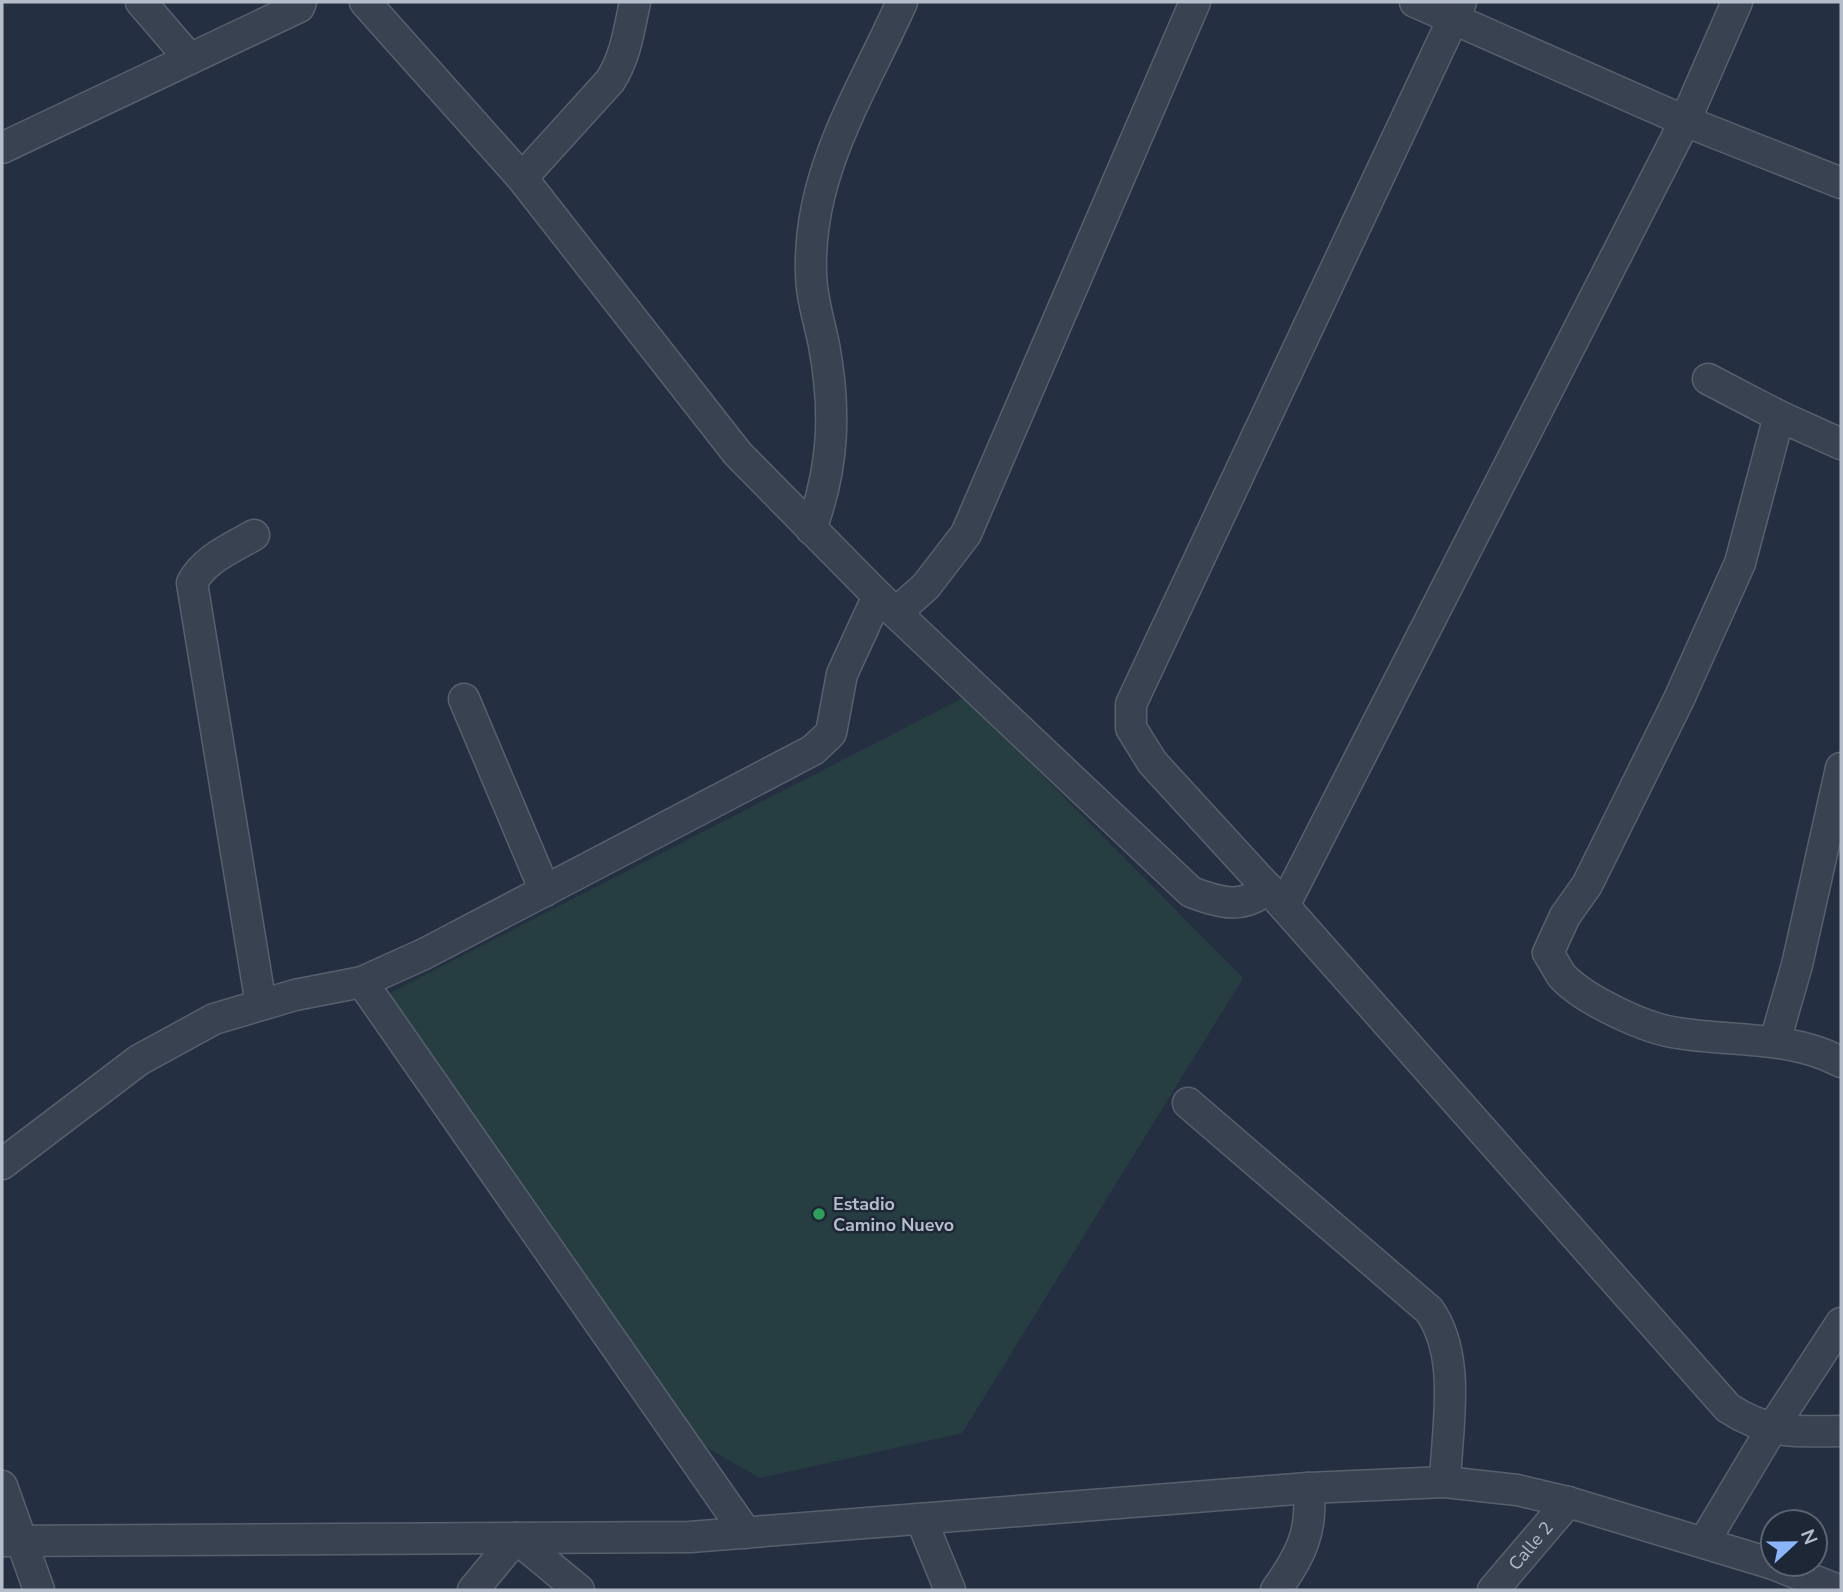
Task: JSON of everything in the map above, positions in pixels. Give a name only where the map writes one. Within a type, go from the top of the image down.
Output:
[{"type":"street","points":[[141,2],[190,59]]},
{"type":"street","points":[[2,148],[299,7],[301,2]]},
{"type":"street","points":[[365,2],[522,178],[738,454],[887,604],[1191,892],[1219,903],[1236,904],[1256,898],[1276,897]]},
{"type":"street","points":[[522,178],[610,81],[620,65],[627,45],[635,2]]},
{"type":"street","points":[[811,529],[823,496],[833,423],[831,386],[811,272],[816,208],[836,138],[870,73],[902,2]]},
{"type":"street","points":[[2,1164],[139,1060],[214,1019],[295,995],[362,982],[424,954],[813,750],[831,733],[842,674],[887,604],[926,586],[966,534],[1195,2]]},
{"type":"street","points":[[1415,2],[1457,11],[1685,121],[1841,183]]},
{"type":"street","points":[[1276,897],[1685,121],[1737,2]]},
{"type":"street","points":[[1457,11],[1130,704],[1131,728],[1152,762],[1276,897],[1728,1408],[1749,1422],[1770,1430],[1841,1431]]},
{"type":"street","points":[[1709,379],[1779,416],[1841,444]]},
{"type":"street","points":[[1779,416],[1740,563],[1679,699],[1587,885],[1565,916],[1548,953],[1562,975],[1586,994],[1625,1015],[1675,1033],[1774,1041],[1822,1052],[1841,1062]]},
{"type":"street","points":[[254,535],[209,561],[198,571],[192,583],[261,1005]]},
{"type":"street","points":[[464,699],[545,891]]},
{"type":"street","points":[[1774,1041],[1797,965],[1841,768]]},
{"type":"street","points":[[362,982],[746,1533]]},
{"type":"street","points":[[1188,1103],[1429,1310],[1437,1322],[1450,1362],[1445,1482]]},
{"type":"street","points":[[1704,1542],[1770,1430],[1841,1323]]},
{"type":"street","points":[[12,1540],[690,1537],[1308,1488],[1445,1482],[1517,1490],[1568,1502],[1759,1560]]},
{"type":"street","points":[[2,1486],[12,1540],[39,1590]]},
{"type":"street","points":[[1276,1590],[1299,1557],[1309,1530],[1311,1509],[1308,1488]]},
{"type":"street","name":"Calle 2","points":[[1493,1590],[1568,1502]]},
{"type":"street","points":[[921,1519],[950,1590]]},
{"type":"street","points":[[473,1590],[516,1538]]},
{"type":"street","points":[[516,1538],[579,1590]]},
{"type":"street","points":[[1808,1578],[1838,1590]]},
{"type":"green space","name":"Estadio Camino Nuevo","points":[[965,697],[1243,978],[962,1433],[760,1478],[702,1445],[386,995]]},
{"type":"place","name":"Estadio Camino Nuevo","points":[[819,1214]]}]
